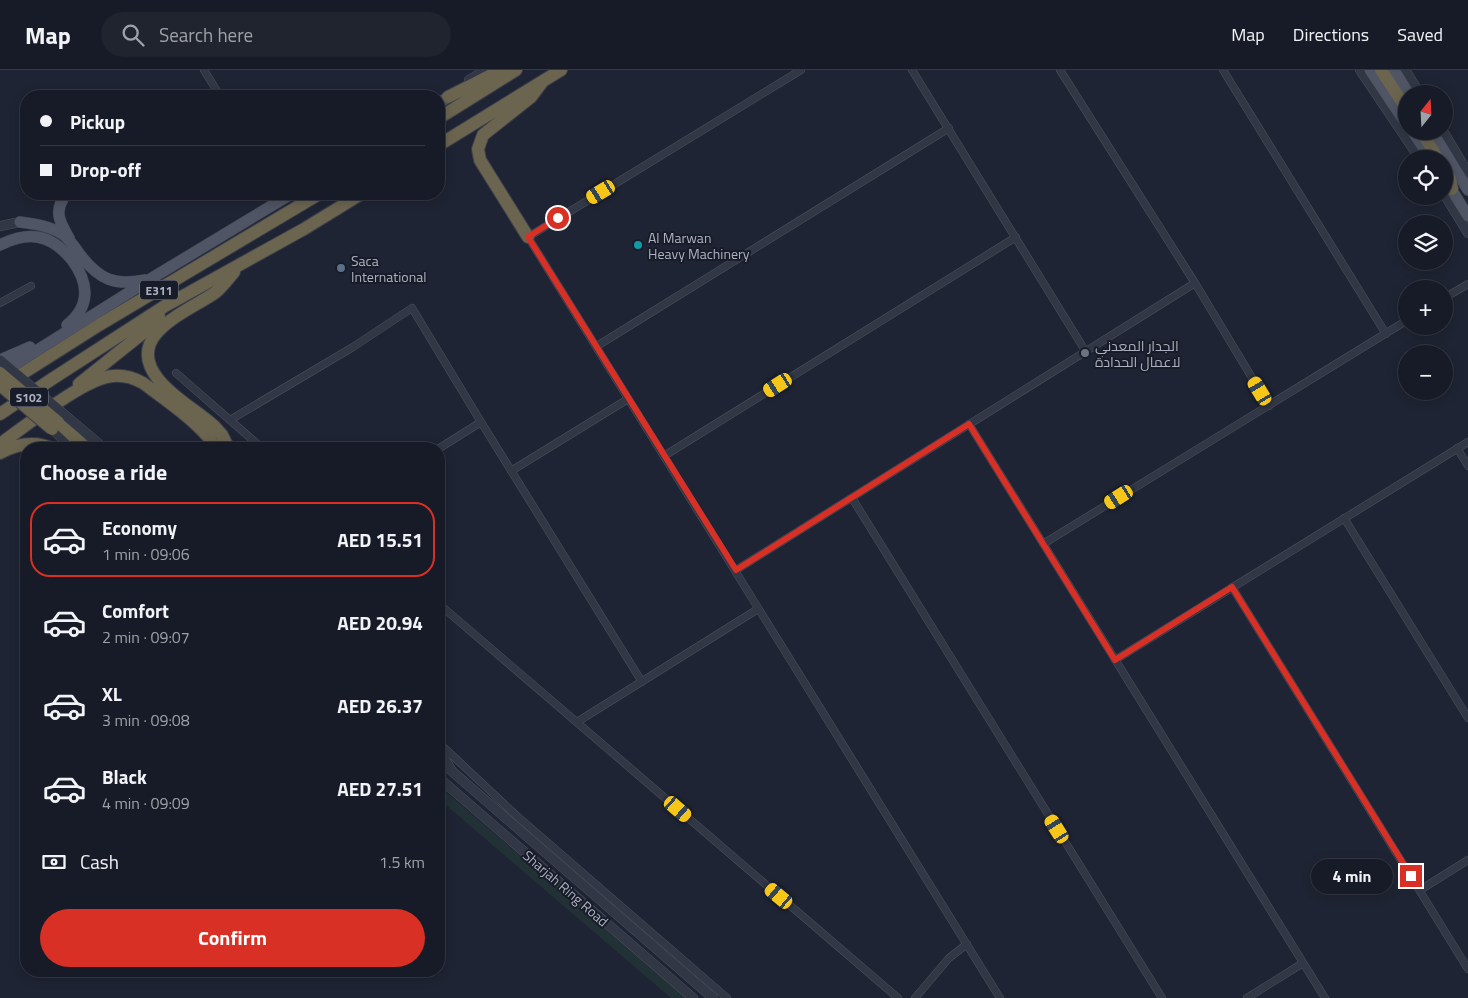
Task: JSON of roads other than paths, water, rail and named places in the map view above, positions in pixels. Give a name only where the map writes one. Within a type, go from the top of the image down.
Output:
[{"type":"highway","points":[[445,99],[501,70]]},
{"type":"highway","points":[[445,114],[516,70]]},
{"type":"highway","points":[[445,141],[561,70]]},
{"type":"highway","points":[[1381,70],[1398,102]]},
{"type":"highway","points":[[528,237],[480,160],[478,150],[483,135],[531,97],[543,81]]},
{"type":"highway","name":"E311","points":[[0,386],[309,200]]},
{"type":"highway","name":"E311","points":[[0,414],[165,306],[304,230],[351,200]]},
{"type":"highway","points":[[226,442],[222,434],[214,426],[158,379],[149,357],[151,342],[158,330],[218,290],[239,266]]},
{"type":"highway","points":[[67,397],[98,368],[149,328],[165,306]]},
{"type":"highway","name":"S102","points":[[0,373],[55,426]]},
{"type":"highway","points":[[0,444],[67,397],[104,378],[119,376],[134,378],[150,388],[207,435],[212,442]]},
{"type":"highway","name":"S102","points":[[0,386],[55,426]]},
{"type":"highway","points":[[55,426],[77,442]]},
{"type":"highway","points":[[0,453],[20,445]]},
{"type":"main road","points":[[1370,70],[1398,105]]},
{"type":"main road","points":[[1394,70],[1403,85]]},
{"type":"main road","points":[[1437,140],[1468,190]]},
{"type":"main road","points":[[1453,198],[1468,216]]},
{"type":"main road","points":[[62,200],[58,216],[72,244]]},
{"type":"main road","points":[[0,373],[273,200]]},
{"type":"main road","points":[[20,222],[56,230],[72,244],[90,267],[105,278],[127,282],[152,278]]},
{"type":"main road","points":[[0,245],[28,236],[50,241],[67,254],[82,276],[85,285],[84,302],[75,318],[49,337],[0,360]]},
{"type":"street","points":[[204,70],[216,90]]},
{"type":"street","points":[[445,98],[458,87],[486,70]]},
{"type":"street","points":[[802,70],[528,237],[1000,998]]},
{"type":"street","points":[[912,70],[1086,352]]},
{"type":"street","points":[[1060,70],[1196,284],[1269,406]]},
{"type":"street","points":[[1223,70],[1386,334]]},
{"type":"street","points":[[1360,70],[1414,150]]},
{"type":"street","points":[[1405,70],[1414,85]]},
{"type":"street","points":[[597,346],[949,128]]},
{"type":"street","points":[[1448,140],[1467,170]]},
{"type":"street","points":[[1453,202],[1468,233]]},
{"type":"street","points":[[1,225],[20,222]]},
{"type":"street","points":[[664,456],[1016,237]]},
{"type":"street","points":[[736,570],[1196,284]]},
{"type":"street","points":[[1453,293],[1468,284]]},
{"type":"street","points":[[0,303],[31,286]]},
{"type":"street","points":[[230,420],[353,347],[412,308],[642,682]]},
{"type":"street","points":[[1043,544],[1398,326]]},
{"type":"street","points":[[0,360],[97,442]]},
{"type":"street","points":[[176,373],[255,442]]},
{"type":"street","points":[[511,471],[628,399]]},
{"type":"street","points":[[445,445],[481,422]]},
{"type":"street","points":[[969,424],[1325,998]]},
{"type":"street","points":[[55,426],[68,442]]},
{"type":"street","points":[[1115,660],[1468,442]]},
{"type":"street","points":[[1457,448],[1468,466]]},
{"type":"street","points":[[852,498],[1162,998]]},
{"type":"street","points":[[1344,518],[1468,718]]},
{"type":"street","points":[[1232,587],[1468,969]]},
{"type":"street","points":[[445,609],[898,998]]},
{"type":"street","points":[[576,722],[758,609]]},
{"type":"street","points":[[445,749],[518,817],[726,998]]},
{"type":"street","points":[[445,758],[453,771]]},
{"type":"street","points":[[445,765],[713,998]]},
{"type":"street","name":"Sharjah Ring Road","points":[[445,783],[693,998]]},
{"type":"street","points":[[1420,890],[1468,860]]},
{"type":"street","points":[[915,998],[950,958],[966,944]]},
{"type":"street","points":[[1247,998],[1303,963]]},
{"type":"place","name":"Al Marwan Heavy Machinery","points":[[638,245]]},
{"type":"place","name":"Saca International","points":[[341,268]]},
{"type":"place","name":"الجدار المعدني لاعمال الحدادة","points":[[1085,353]]}]
